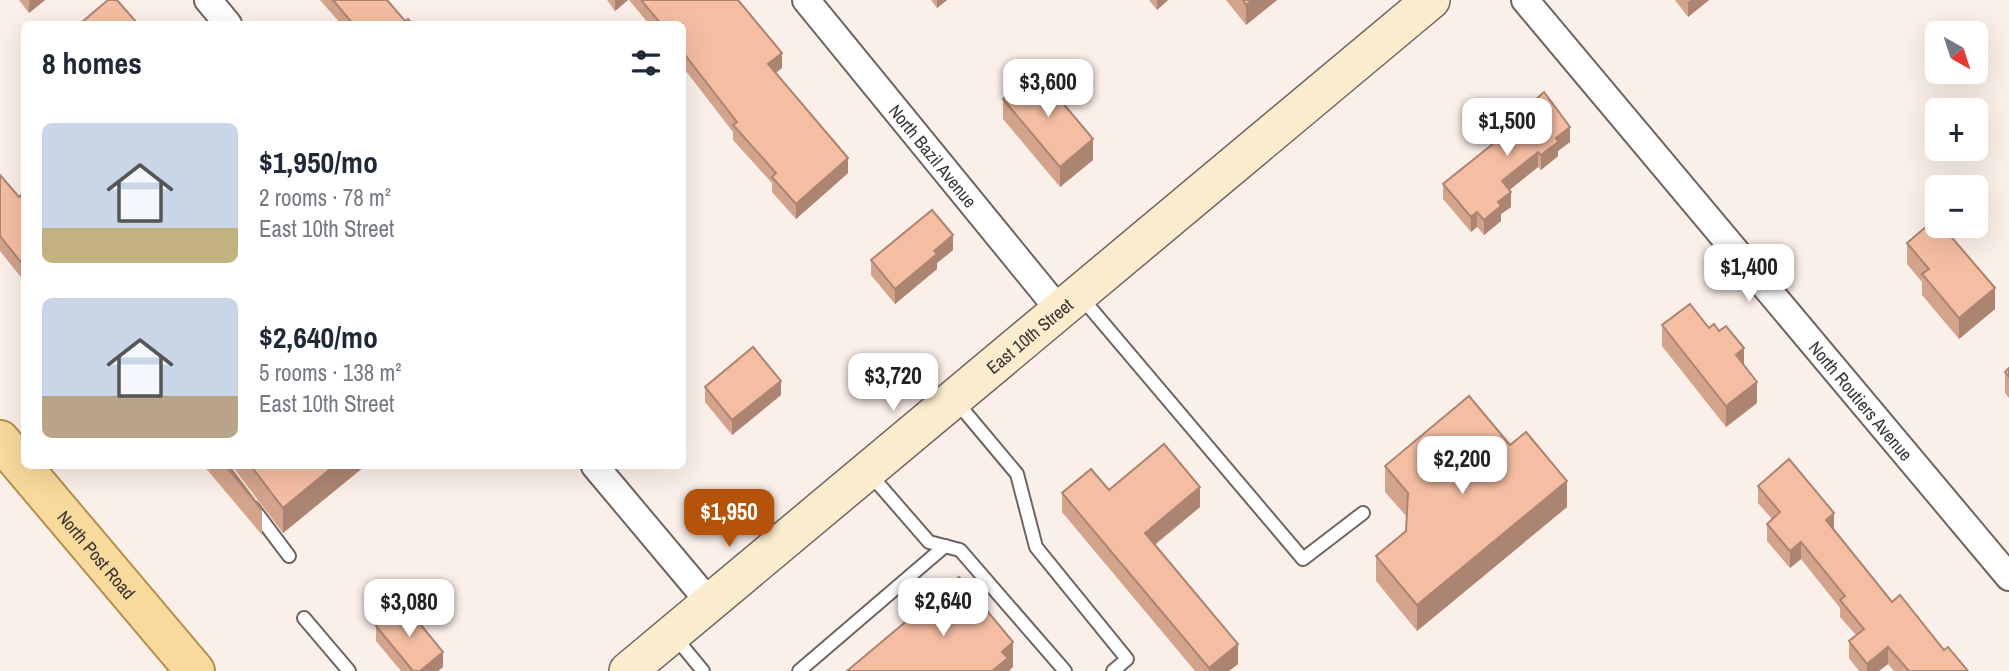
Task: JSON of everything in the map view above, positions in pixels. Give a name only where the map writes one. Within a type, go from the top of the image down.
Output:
[{"type":"main road","name":"East 10th Street","points":[[628,671],[1432,0]]},
{"type":"main road","name":"North Post Road","points":[[0,440],[21,465]]},
{"type":"main road","name":"North Post Road","points":[[24,469],[195,671]]},
{"type":"street","points":[[208,0],[226,21]]},
{"type":"street","name":"North Bazil Avenue","points":[[806,0],[1069,302]]},
{"type":"street","name":"North Routiers Avenue","points":[[1525,0],[2009,577]]},
{"type":"street","points":[[598,469],[710,603]]},
{"type":"lane","points":[[1069,302],[1303,559],[1363,513]]},
{"type":"lane","points":[[955,399],[1017,474],[1036,547],[1127,659],[1113,671]]},
{"type":"lane","points":[[868,472],[929,542],[960,550],[1059,669]]},
{"type":"lane","points":[[244,496],[289,556]]},
{"type":"lane","points":[[799,671],[945,546]]},
{"type":"lane","points":[[304,618],[349,671]]},
{"type":"lane","points":[[672,635],[703,671]]},
{"type":"building","points":[[108,0],[117,0],[135,21],[83,21]]},
{"type":"building","points":[[333,0],[387,0],[405,21],[350,21]]},
{"type":"building","points":[[641,0],[738,0],[782,53],[768,64],[848,158],[796,204],[772,177],[776,173],[733,125],[737,122],[686,56],[686,21],[658,21]]},
{"type":"building","points":[[1036,71],[1093,139],[1060,167],[1003,99]]},
{"type":"building","points":[[1544,92],[1570,127],[1556,138],[1558,142],[1541,155],[1538,152],[1502,181],[1511,192],[1498,202],[1501,206],[1484,220],[1477,212],[1471,217],[1443,184],[1514,127],[1510,123]]},
{"type":"building","points":[[0,175],[19,197],[21,195],[21,262],[0,236]]},
{"type":"building","points":[[932,210],[953,235],[934,251],[937,254],[895,289],[871,260]]},
{"type":"building","points":[[1925,227],[1925,238],[1952,238],[1995,288],[1959,318],[1922,274],[1929,269],[1907,243]]},
{"type":"building","points":[[1690,304],[1709,328],[1714,324],[1719,331],[1726,326],[1744,348],[1736,355],[1757,382],[1726,406],[1662,325]]},
{"type":"building","points":[[753,347],[781,381],[732,420],[705,387]]},
{"type":"building","points":[[1469,396],[1510,445],[1526,432],[1567,481],[1417,605],[1376,556],[1406,531],[1408,493],[1385,466]]},
{"type":"building","points":[[1164,444],[1200,487],[1145,533],[1238,644],[1209,668],[1062,493],[1091,469],[1109,490]]},
{"type":"building","points":[[1789,459],[1834,513],[1826,520],[1892,602],[1900,595],[1944,650],[1948,647],[1968,671],[1909,671],[1888,647],[1867,664],[1849,641],[1864,629],[1840,600],[1845,596],[1801,542],[1790,551],[1767,524],[1780,512],[1758,486]]},
{"type":"building","points":[[228,469],[231,469],[262,510]]},
{"type":"building","points":[[253,469],[330,469],[283,508]]},
{"type":"building","points":[[959,577],[1013,642],[1002,652],[1008,658],[992,671],[847,671]]},
{"type":"building","points":[[403,603],[443,652],[420,671],[413,671],[376,626]]}]
